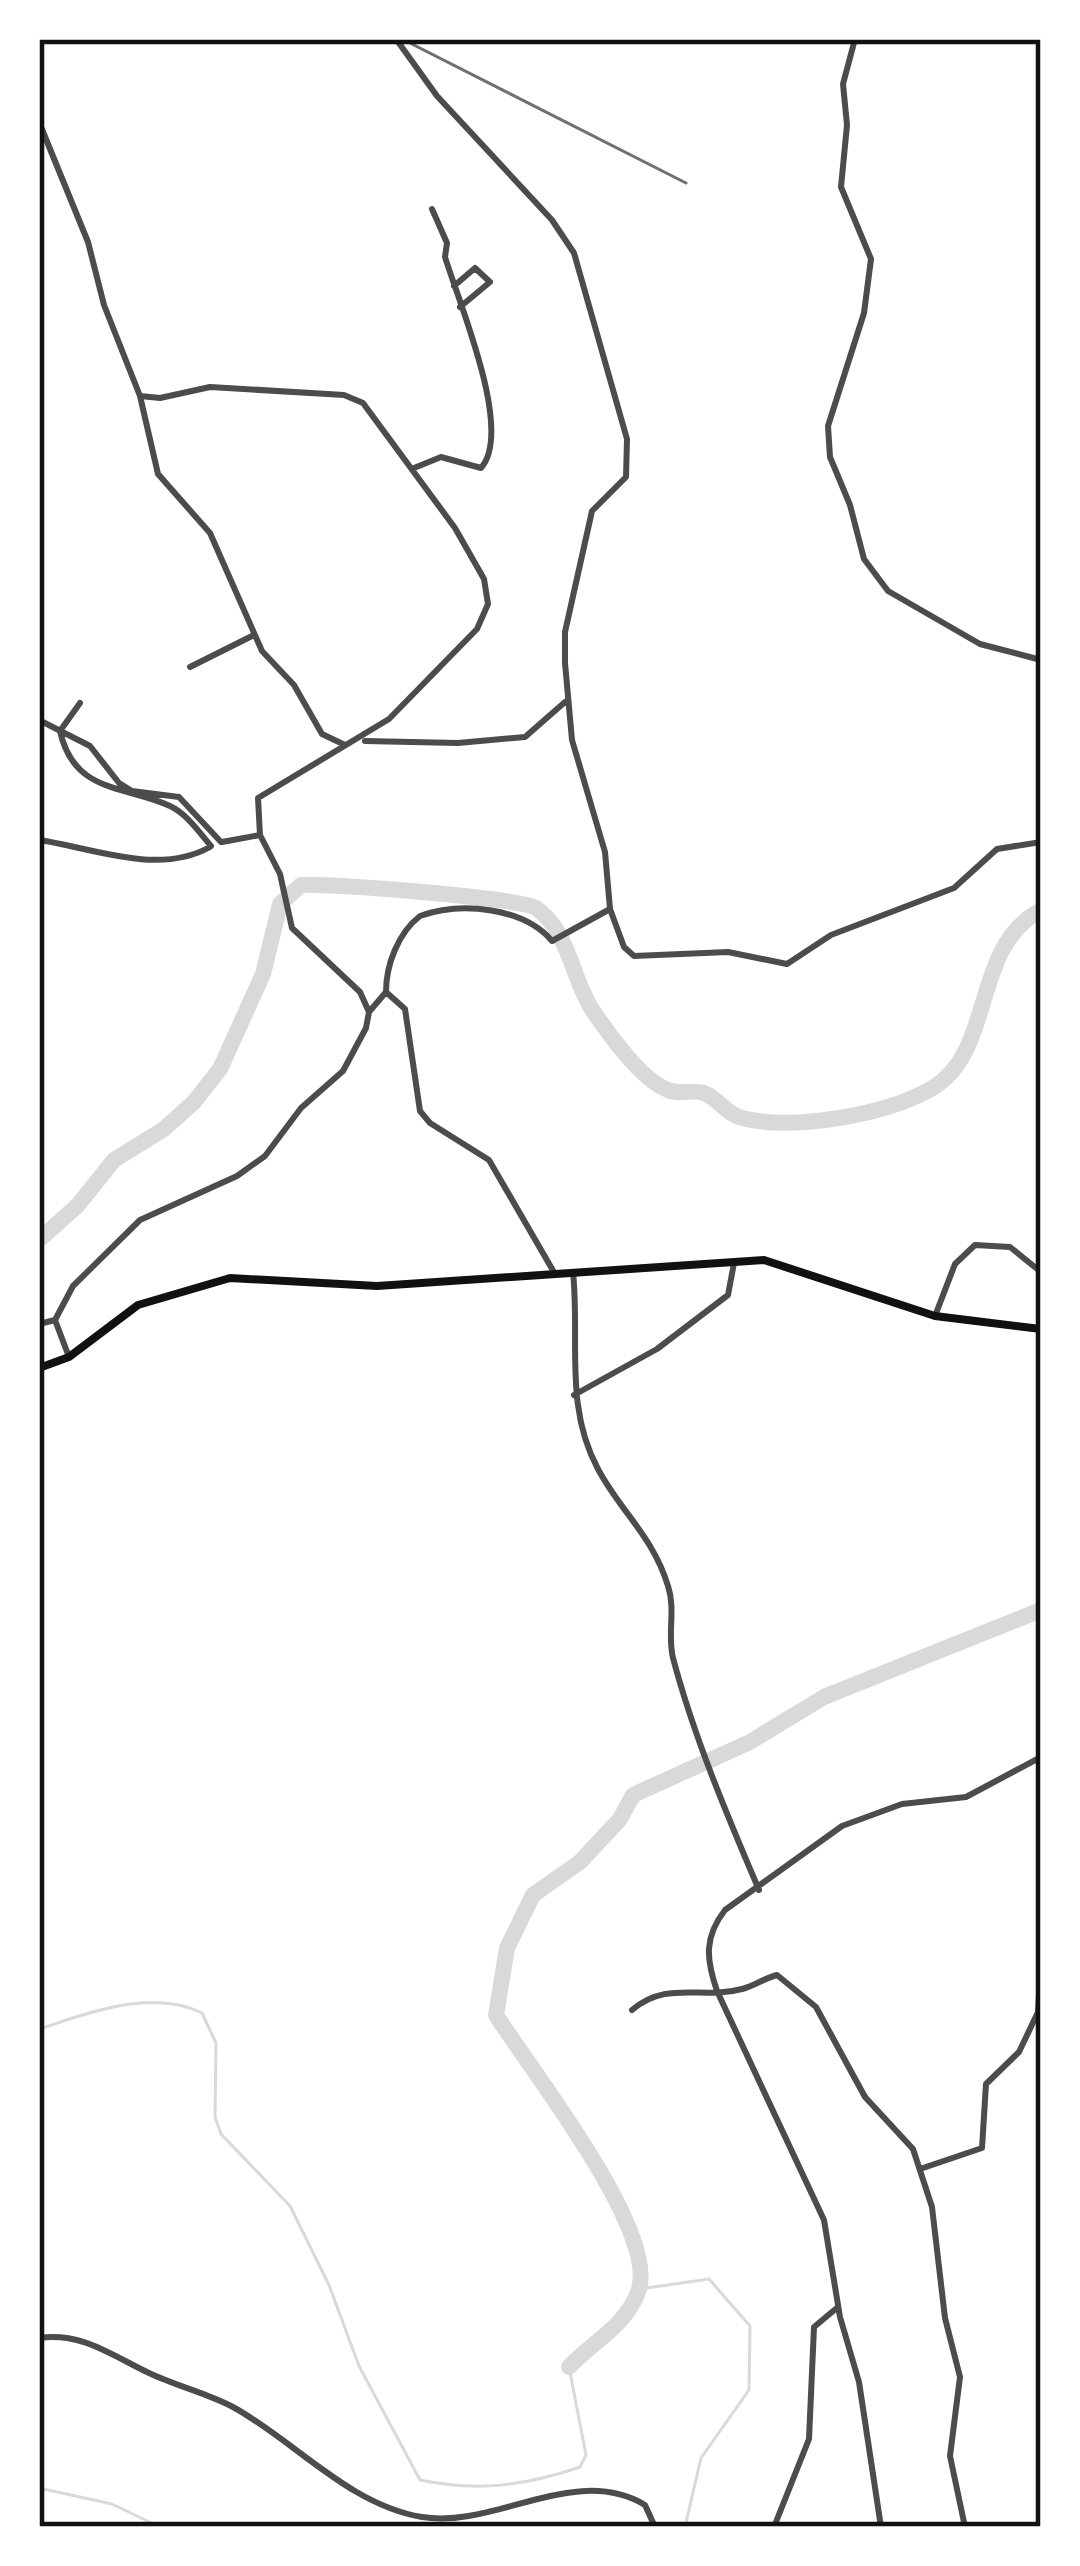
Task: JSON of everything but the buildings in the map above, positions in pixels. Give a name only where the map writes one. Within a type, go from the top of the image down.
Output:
[{"type":"main road","points":[[39,1368],[69,1358],[120,1316],[201,1282],[243,1278],[377,1286],[734,1261],[793,1267],[934,1316],[1041,1329]]},
{"type":"street","points":[[396,39],[437,97],[562,231],[584,274],[627,439],[626,477],[592,512],[565,632],[566,701],[605,852],[610,909],[624,947],[634,956],[728,952],[787,964],[831,935],[954,888],[997,849],[1041,842]]},
{"type":"street","points":[[855,39],[843,84],[847,125],[841,188],[871,259],[864,313],[828,426],[830,457],[850,505],[863,559],[888,591],[980,644],[1041,660]]},
{"type":"street","points":[[39,122],[88,242],[104,305],[140,396],[158,474],[210,533],[262,651],[294,685],[322,734],[346,746]]},
{"type":"street","points":[[414,468],[441,457],[481,468],[490,458],[494,420],[445,257],[447,244],[432,209]]},
{"type":"street","points":[[454,286],[475,268],[490,282],[460,307]]},
{"type":"street","points":[[140,396],[160,398],[210,387],[344,395],[378,416],[484,579],[488,604],[477,629],[361,740],[258,798],[260,835],[273,855],[285,910],[303,943],[352,983],[369,1012]]},
{"type":"street","points":[[190,667],[254,635]]},
{"type":"street","points":[[361,740],[458,743],[524,736],[566,701]]},
{"type":"street","points":[[80,703],[60,731],[65,752],[77,769],[130,797],[166,804],[211,846]]},
{"type":"street","points":[[39,720],[90,746],[119,783],[132,790],[179,797],[221,842]]},
{"type":"street","points":[[39,840],[129,858],[178,859],[221,842],[260,835]]},
{"type":"street","points":[[69,1358],[55,1320],[58,1304],[140,1220],[237,1176],[266,1156],[301,1108],[344,1071],[369,1012],[386,992],[386,971],[405,932],[431,912],[512,914],[536,922],[552,941],[610,909]]},
{"type":"street","points":[[386,992],[405,1009],[420,1111],[430,1123],[490,1160],[555,1274]]},
{"type":"street","points":[[934,1316],[955,1264],[974,1245],[1010,1247],[1041,1272]]},
{"type":"street","points":[[574,1395],[657,1349],[728,1295],[734,1261]]},
{"type":"street","points":[[573,1272],[578,1335],[574,1395],[598,1471],[639,1523],[668,1584],[673,1607],[670,1641],[758,1890]]},
{"type":"street","points":[[39,1324],[55,1320]]},
{"type":"street","points":[[881,2527],[859,2382],[838,2307],[824,2220],[717,1990],[707,1950],[711,1928],[725,1910],[842,1826],[902,1804],[966,1797],[1041,1757]]},
{"type":"street","points":[[920,2169],[982,2148],[986,2084],[1019,2052],[1038,2012],[1041,1960]]},
{"type":"street","points":[[632,2010],[647,1997],[671,1989],[745,1988],[778,1975],[803,1991],[828,2027],[847,2069],[905,2136],[932,2207],[945,2318],[960,2377],[950,2456],[965,2527]]},
{"type":"street","points":[[774,2527],[809,2439],[814,2327],[838,2307]]},
{"type":"street","points":[[39,2338],[61,2335],[88,2341],[230,2406],[354,2489],[392,2508],[448,2518],[540,2497],[611,2493],[645,2505],[655,2527]]},
{"type":"waterway","points":[[39,1240],[78,1205],[114,1160],[164,1129],[220,1069],[263,974],[280,904],[301,885],[462,896],[536,908],[563,942],[593,1011],[647,1077],[672,1091],[704,1093],[742,1118],[786,1123],[888,1107],[929,1090],[950,1073],[965,1052],[1003,949],[1018,927],[1041,910]]},
{"type":"waterway","points":[[569,2367],[625,2315],[638,2292],[640,2265],[612,2192],[496,2015],[507,1948],[533,1895],[580,1862],[620,1819],[633,1795],[750,1742],[824,1697],[1041,1610]]},
{"type":"waterway","points":[[39,2029],[99,2010],[142,2003],[183,2006],[202,2013],[216,2043],[215,2117],[221,2134],[290,2206],[329,2285],[359,2366],[420,2480],[501,2485],[580,2467],[586,2455],[569,2367]]},
{"type":"waterway","points":[[640,2289],[709,2279],[750,2326],[749,2390],[701,2458],[685,2527]]},
{"type":"waterway","points":[[39,2488],[112,2504],[160,2527]]},
{"type":"railway","points":[[402,39],[686,183]]}]
